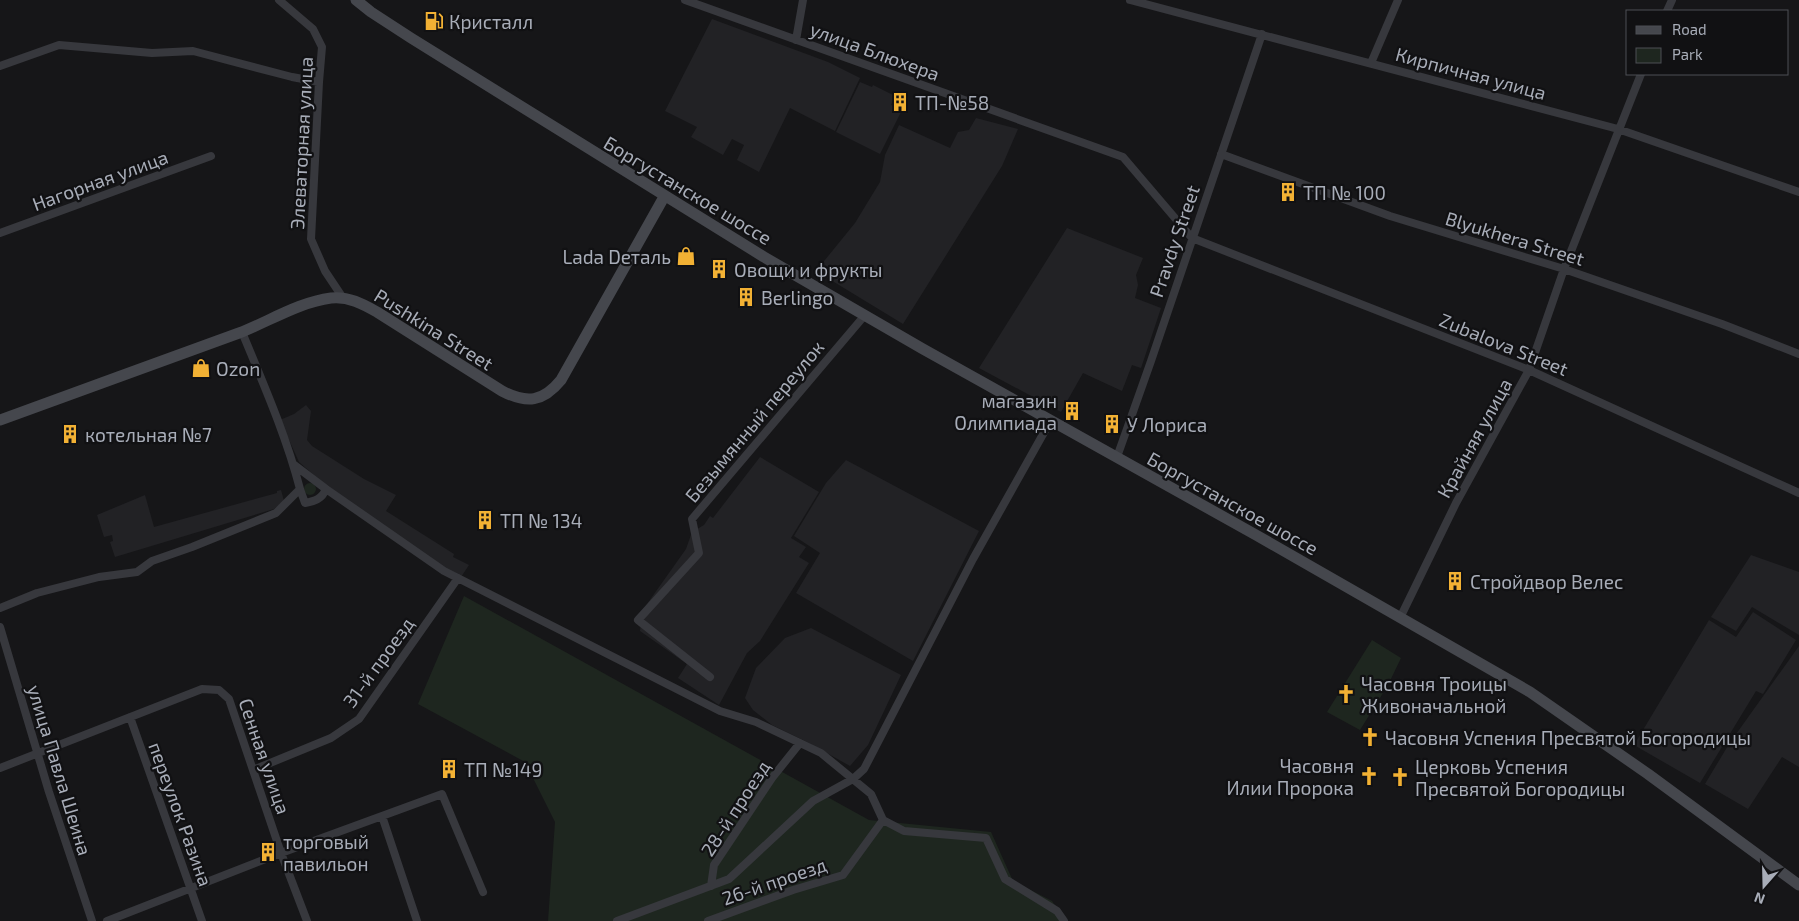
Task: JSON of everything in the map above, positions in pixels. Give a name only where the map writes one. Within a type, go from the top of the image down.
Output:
[{"type":"street","name":"Элеваторная улица","points":[[279,0],[313,28],[322,47],[312,239],[325,271],[343,298]]},
{"type":"street","name":"Боргустанское шоссе","points":[[356,0],[411,38],[664,197],[764,257],[1522,687],[1640,769],[1799,885]]},
{"type":"street","name":"улица Блюхера","points":[[685,0],[1123,157],[1192,238]]},
{"type":"street","points":[[796,40],[803,0]]},
{"type":"street","name":"Кирпичная улица","points":[[1130,0],[1618,129],[1799,192]]},
{"type":"street","points":[[1372,63],[1398,0]]},
{"type":"street","name":"Pravdy Street","points":[[1116,457],[1151,361],[1262,34]]},
{"type":"street","points":[[0,66],[59,45],[152,53],[193,51],[292,77],[319,82]]},
{"type":"street","name":"Крайняя улица","points":[[1400,618],[1456,503],[1529,370],[1564,269],[1641,75]]},
{"type":"street","name":"Blyukhera Street","points":[[1221,154],[1390,216],[1564,269],[1722,324],[1799,354]]},
{"type":"street","name":"Нагорная улица","points":[[0,233],[211,156]]},
{"type":"street","name":"Pushkina Street","points":[[0,420],[330,298],[343,298],[360,303],[377,312],[502,392],[527,400],[539,397],[552,392],[561,380],[664,197]]},
{"type":"street","name":"Zubalova Street","points":[[1192,238],[1529,370],[1799,493]]},
{"type":"street","name":"Безымянный переулок","points":[[710,677],[638,620],[699,553],[692,520],[865,315]]},
{"type":"street","points":[[242,332],[293,464],[305,502],[321,497],[326,489]]},
{"type":"street","points":[[711,886],[729,879],[813,801],[853,779],[864,769],[973,559],[1051,420]]},
{"type":"street","points":[[293,464],[444,571],[720,710],[756,722],[821,753],[872,794],[883,820],[904,831],[986,838],[1005,879],[1057,911],[1064,921]]},
{"type":"street","points":[[0,608],[37,593],[99,576],[137,572],[152,561],[276,513],[300,489]]},
{"type":"street","name":"31-й проезд","points":[[253,770],[331,738],[359,718],[458,578]]},
{"type":"street","name":"улица Павла Шеина","points":[[0,627],[50,792],[92,921]]},
{"type":"street","name":"Сенная улица","points":[[130,717],[202,689],[219,690],[229,699],[281,853],[307,921]]},
{"type":"street","points":[[0,768],[130,717]]},
{"type":"street","name":"переулок Разина","points":[[130,717],[202,921]]},
{"type":"street","name":"28-й проезд","points":[[617,921],[711,886],[714,865],[772,778],[800,743]]},
{"type":"street","points":[[107,921],[191,887],[442,794],[483,892]]},
{"type":"street","points":[[382,816],[417,921]]},
{"type":"street","name":"26-й проезд","points":[[708,921],[793,890],[843,875],[883,820]]},
{"type":"shaded area","points":[[712,19],[828,62],[860,78],[835,131],[790,108],[759,172],[737,160],[744,145],[732,139],[723,155],[691,137],[697,127],[665,111]]},
{"type":"shaded area","points":[[860,82],[872,87],[873,85],[895,96],[891,105],[902,110],[880,154],[836,132]]},
{"type":"shaded area","points":[[976,118],[1018,129],[1002,166],[903,324],[816,271],[855,223],[880,182],[885,155],[899,125],[950,148],[958,132],[969,130]]},
{"type":"shaded area","points":[[1067,228],[1143,258],[1136,275],[1138,285],[1135,298],[1161,308],[1141,368],[1132,365],[1122,391],[1083,373],[1061,412],[979,368]]},
{"type":"shaded area","points":[[306,405],[311,411],[307,440],[312,446],[364,479],[396,495],[386,511],[454,554],[453,557],[469,565],[461,577],[444,569],[332,491],[299,462],[280,420],[294,414]]},
{"type":"shaded area","points":[[760,457],[819,492],[791,538],[806,547],[799,557],[809,563],[760,641],[747,653],[719,705],[678,678],[687,664],[640,631],[642,611],[686,549],[692,532],[704,525],[710,516],[713,518]]},
{"type":"shaded area","points":[[846,460],[979,531],[913,661],[796,593],[820,553],[794,536],[826,483]]},
{"type":"shaded area","points":[[281,490],[284,501],[274,509],[115,557],[110,542],[113,541],[112,535],[104,537],[97,515],[145,495],[154,527],[277,493],[277,491]]},
{"type":"shaded area","points":[[1751,555],[1799,572],[1799,635],[1752,607],[1736,631],[1711,617]]},
{"type":"shaded area","points":[[1753,612],[1796,640],[1763,694],[1756,691],[1700,783],[1634,745],[1709,620],[1736,637]]},
{"type":"shaded area","points":[[811,628],[901,675],[868,745],[850,766],[772,725],[753,710],[745,698],[756,668],[785,638]]},
{"type":"shaded area","points":[[1799,646],[1799,767],[1782,757],[1748,809],[1705,784],[1729,744]]},
{"type":"green space","points":[[310,483],[316,489],[310,495],[304,489]]},
{"type":"green space","points":[[464,596],[869,820],[991,832],[1013,881],[1052,901],[1066,921],[548,921],[555,822],[525,762],[418,704]]},
{"type":"green space","points":[[1372,640],[1401,658],[1388,685],[1360,730],[1327,712]]},
{"type":"place","name":"Кристалл","points":[[434,21]]},
{"type":"place","name":"ТП-№58","points":[[900,102]]},
{"type":"place","name":"ТП № 100","points":[[1288,192]]},
{"type":"place","name":"Lada Dеталь","points":[[686,256]]},
{"type":"place","name":"Овощи и фрукты","points":[[719,269]]},
{"type":"place","name":"Berlingo","points":[[746,297]]},
{"type":"place","name":"Ozon","points":[[201,368]]},
{"type":"place","name":"магазин Олимпиада","points":[[1072,411]]},
{"type":"place","name":"У Лориса","points":[[1112,424]]},
{"type":"place","name":"котельная №7","points":[[70,434]]},
{"type":"place","name":"ТП № 134","points":[[485,520]]},
{"type":"place","name":"Стройдвор Велес","points":[[1455,581]]},
{"type":"place","name":"Часовня Троицы Живоначальной","points":[[1346,694]]},
{"type":"place","name":"Часовня Успения Пресвятой Богородицы","points":[[1370,737]]},
{"type":"place","name":"ТП №149","points":[[449,769]]},
{"type":"place","name":"Часовня Илии Пророка","points":[[1369,776]]},
{"type":"place","name":"Церковь Успения Пресвятой Богородицы","points":[[1400,777]]},
{"type":"place","name":"торговый павильон","points":[[268,852]]}]
